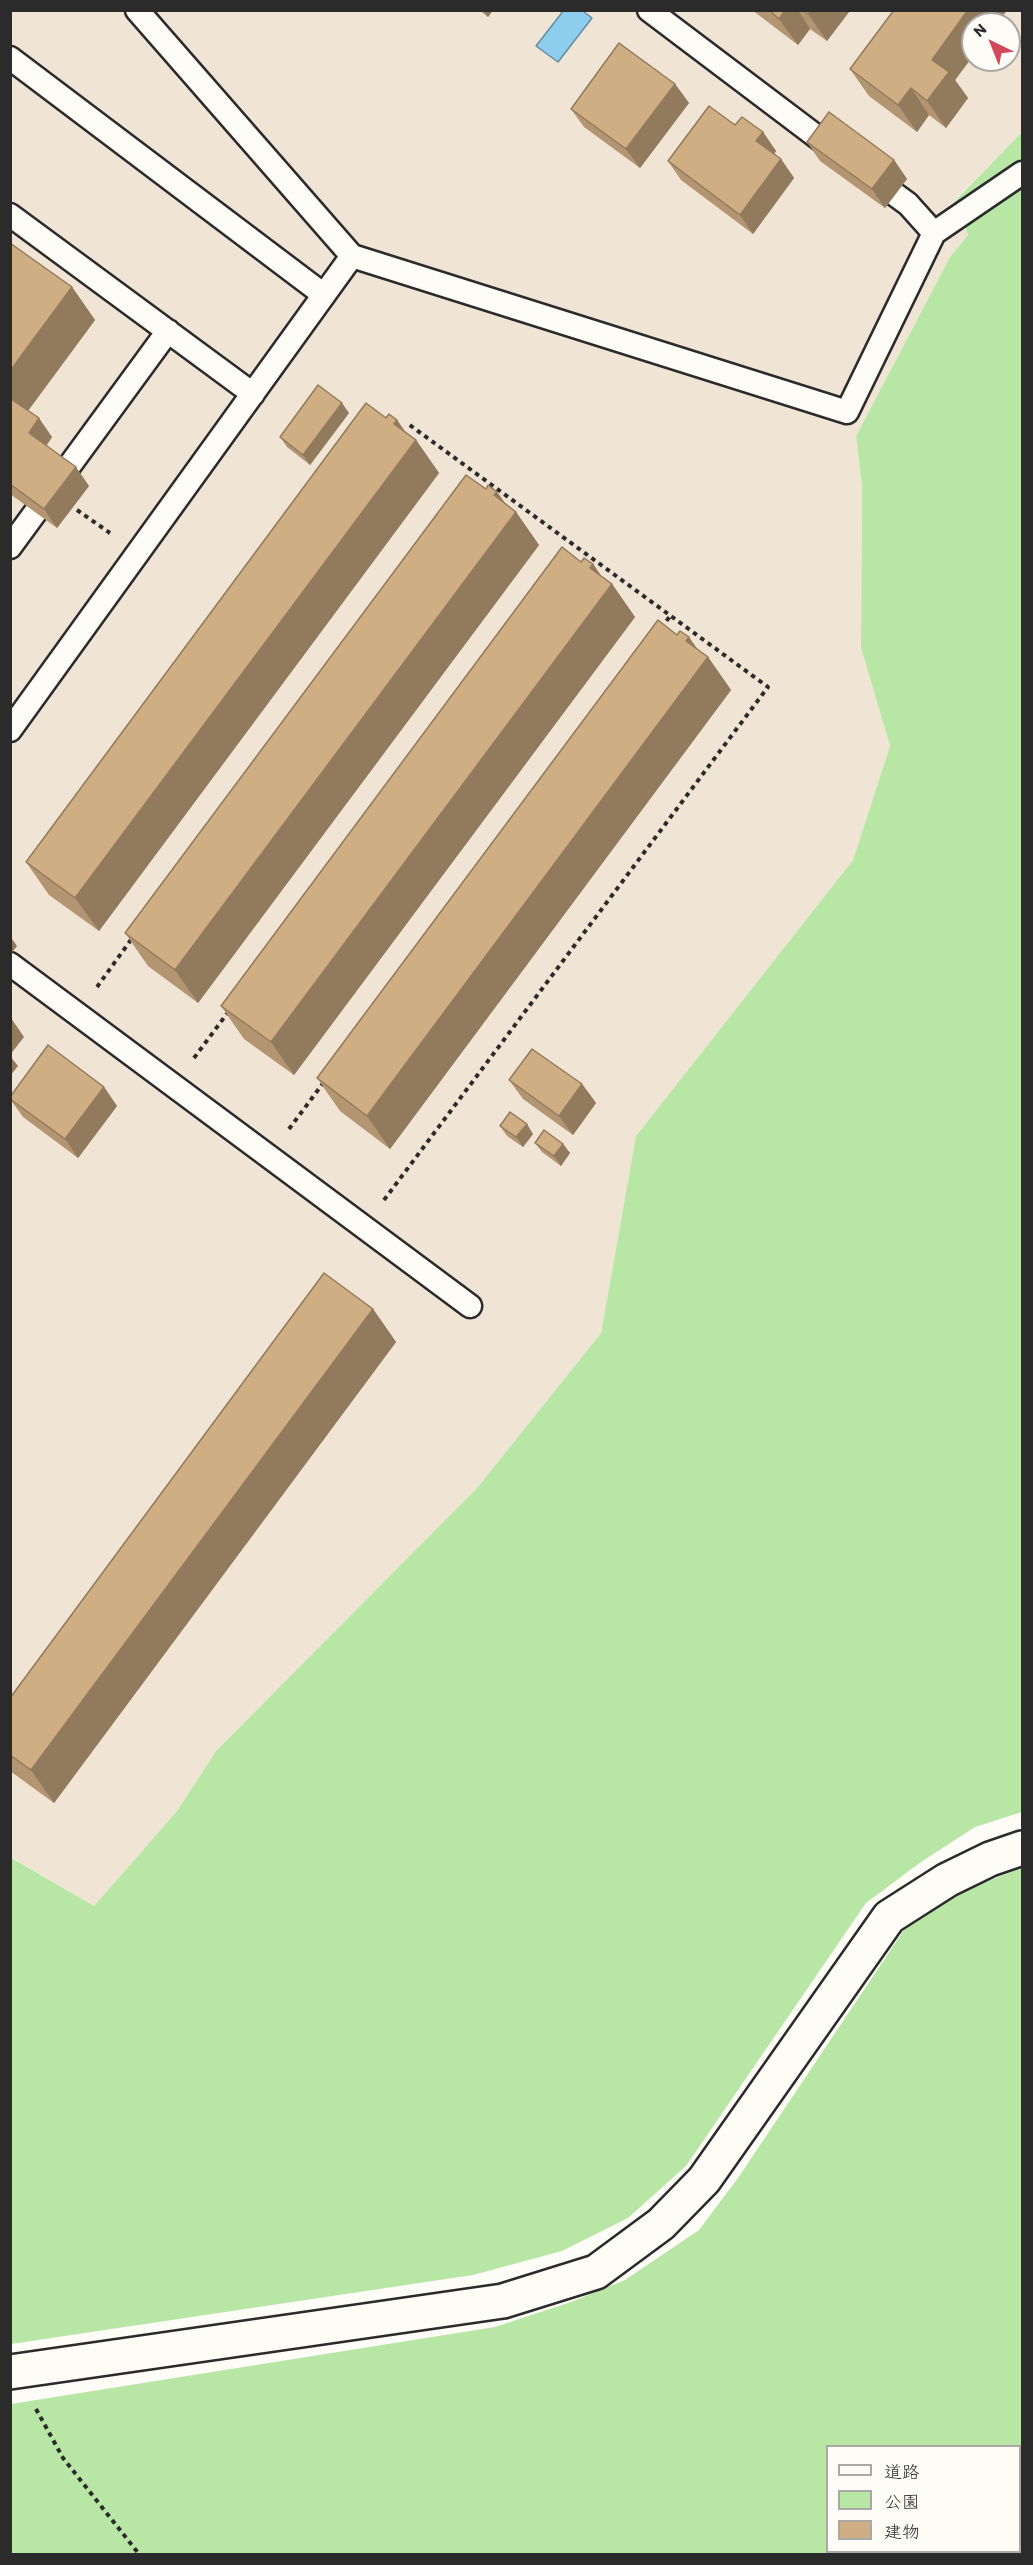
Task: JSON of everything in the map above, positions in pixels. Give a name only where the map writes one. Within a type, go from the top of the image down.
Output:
[{"type":"street","points":[[10,2372],[503,2301],[596,2272],[661,2224],[704,2180],[890,1917],[947,1880],[990,1859],[1023,1848]]},
{"type":"lane","points":[[137,10],[352,256],[847,412],[934,233],[1023,173]]},
{"type":"lane","points":[[649,10],[908,204],[934,233]]},
{"type":"lane","points":[[10,58],[324,295]]},
{"type":"lane","points":[[10,215],[253,394]]},
{"type":"lane","points":[[15,715],[138,553],[352,256]]},
{"type":"lane","points":[[10,547],[168,332]]},
{"type":"lane","points":[[10,964],[470,1306]]},
{"type":"path","points":[[364,1226],[768,687],[407,423]]},
{"type":"path","points":[[466,481],[473,471]]},
{"type":"path","points":[[75,508],[138,553]]},
{"type":"path","points":[[564,552],[570,542]]},
{"type":"path","points":[[657,634],[670,615]]},
{"type":"path","points":[[77,1014],[134,936]]},
{"type":"path","points":[[175,1086],[230,1009]]},
{"type":"path","points":[[269,1156],[325,1080]]},
{"type":"path","points":[[35,2407],[63,2458],[139,2554]]},
{"type":"shaded area","points":[[11,11],[1022,11],[1022,132],[954,201],[968,235],[950,257],[856,436],[862,486],[861,648],[890,746],[853,860],[636,1136],[601,1333],[477,1488],[216,1751],[177,1811],[94,1906],[11,1857]]},
{"type":"green space","points":[[1022,132],[1022,1812],[975,1827],[921,1862],[866,1903],[686,2166],[628,2218],[562,2251],[473,2275],[11,2344],[10,1857],[94,1906],[177,1811],[216,1751],[477,1488],[601,1333],[636,1136],[853,860],[890,746],[861,648],[862,486],[856,436],[950,257],[968,235],[954,202]]},
{"type":"green space","points":[[1022,1868],[1022,2554],[11,2554],[11,2404],[495,2327],[571,2302],[625,2280],[699,2230],[738,2178],[904,1930],[951,1895]]},
{"type":"water","points":[[564,10],[583,11],[592,18],[558,62],[536,46]]},
{"type":"building","points":[[769,10],[785,10],[779,19]]},
{"type":"building","points":[[894,10],[968,10],[961,12],[961,20],[932,60],[949,72],[927,101],[911,88],[898,105],[850,69]]},
{"type":"building","points":[[619,43],[675,84],[626,149],[571,109]]},
{"type":"building","points":[[709,106],[735,125],[742,117],[763,132],[756,141],[781,159],[740,215],[668,161]]},
{"type":"building","points":[[829,112],[894,160],[872,189],[807,142]]},
{"type":"building","points":[[10,243],[72,287],[10,371]]},
{"type":"building","points":[[318,385],[342,403],[303,455],[280,437]]},
{"type":"building","points":[[11,399],[39,418],[29,433],[76,467],[44,509],[10,484]]},
{"type":"building","points":[[366,403],[386,418],[389,414],[397,420],[394,424],[416,440],[75,898],[26,862]]},
{"type":"building","points":[[466,475],[486,489],[488,485],[497,492],[494,495],[516,512],[175,970],[125,933]]},
{"type":"building","points":[[562,547],[581,562],[584,558],[593,564],[590,568],[612,584],[271,1042],[221,1006]]},
{"type":"building","points":[[658,620],[677,635],[680,631],[689,637],[686,641],[708,657],[367,1116],[317,1078]]},
{"type":"building","points":[[48,1045],[104,1087],[65,1139],[10,1099]]},
{"type":"building","points":[[532,1049],[582,1084],[559,1116],[509,1080]]},
{"type":"building","points":[[510,1112],[527,1124],[516,1137],[500,1126]]},
{"type":"building","points":[[544,1130],[563,1144],[554,1156],[535,1143]]},
{"type":"building","points":[[324,1273],[373,1309],[31,1770],[10,1755],[10,1698]]}]
